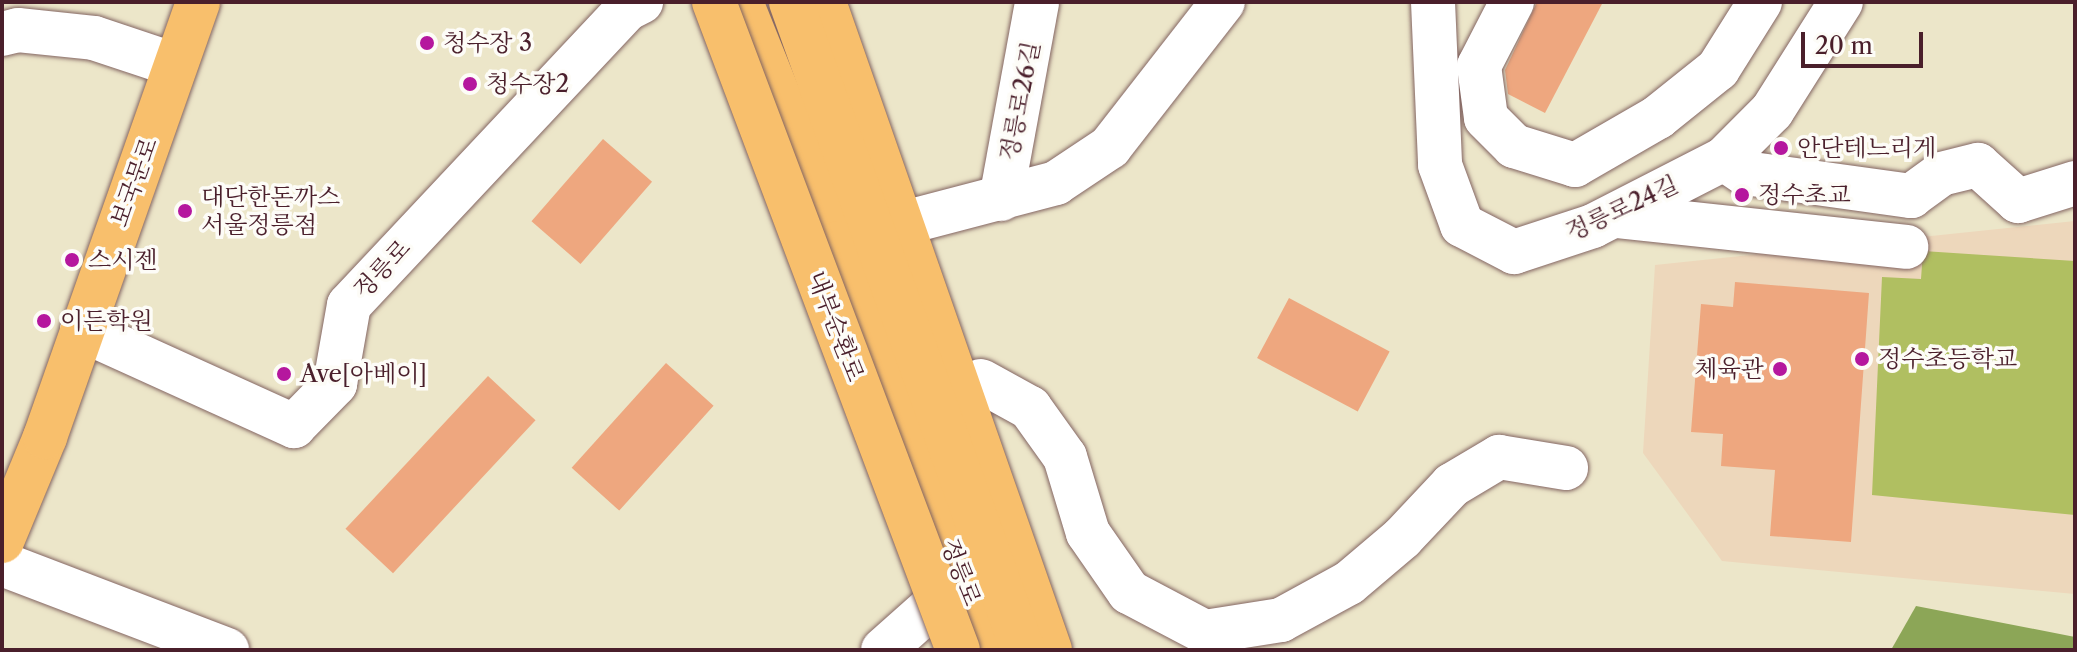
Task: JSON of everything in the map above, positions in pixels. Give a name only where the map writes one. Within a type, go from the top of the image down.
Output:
[{"type":"main road","name":"보국문로","points":[[2,541],[82,330],[198,2]]},
{"type":"main road","name":"내부순환로","points":[[714,2],[958,650]]},
{"type":"main road","name":"정릉로","points":[[741,2],[990,650]]},
{"type":"main road","points":[[791,2],[1023,650]]},
{"type":"main road","points":[[824,2],[1050,650]]},
{"type":"main road","points":[[843,2],[919,219],[981,381],[1037,556],[1058,650]]},
{"type":"street","name":"정릉로","points":[[82,330],[294,426],[335,384],[349,305],[627,9],[641,2]]},
{"type":"street","name":"정릉로26길","points":[[1001,199],[1037,2]]},
{"type":"street","points":[[919,219],[1056,183],[1110,147],[1223,2]]},
{"type":"street","name":"정릉로24길","points":[[1433,2],[1440,165],[1462,225],[1514,252],[1613,216],[1724,159],[1772,111],[1841,2]]},
{"type":"street","points":[[1512,2],[1479,66],[1486,118],[1514,146],[1575,165],[1658,117],[1718,69],[1760,2]]},
{"type":"street","points":[[2,34],[18,30],[94,38],[175,65]]},
{"type":"street","points":[[1724,159],[1745,173],[1911,196],[1941,174],[1978,165],[2018,201],[2075,183]]},
{"type":"street","points":[[1613,216],[1906,247]]},
{"type":"street","points":[[981,381],[1030,408],[1065,457],[1088,533],[1129,592],[1205,632],[1281,620],[1349,583],[1402,538],[1452,485],[1499,457],[1566,468]]},
{"type":"street","points":[[2,564],[227,650]]},
{"type":"street","points":[[883,650],[964,578]]},
{"type":"shaded area","name":"정수초등학교","points":[[2075,221],[2075,594],[1722,561],[1643,453],[1655,265]]},
{"type":"green space","points":[[1923,251],[2075,261],[2075,515],[1872,495],[1882,277],[1921,279]]},
{"type":"green space","points":[[1916,606],[2075,637],[2075,650],[1891,650]]},
{"type":"building","points":[[1537,2],[1603,2],[1545,113],[1508,94],[1505,70]]},
{"type":"building","points":[[603,139],[652,182],[581,264],[531,221]]},
{"type":"building","name":"체육관","points":[[1735,282],[1869,293],[1851,542],[1770,536],[1775,470],[1721,466],[1723,434],[1691,432],[1701,304],[1733,307]]},
{"type":"building","points":[[1289,298],[1390,352],[1358,412],[1257,358]]},
{"type":"building","points":[[666,363],[714,406],[619,511],[572,468]]},
{"type":"building","points":[[488,376],[536,420],[393,573],[345,529]]},
{"type":"place","name":"청수장 3","points":[[427,43]]},
{"type":"place","name":"청수장2","points":[[470,84]]},
{"type":"place","name":"안단테느리게","points":[[1781,148]]},
{"type":"place","name":"정수초교","points":[[1742,195]]},
{"type":"place","name":"대단한돈까스 서울정릉점","points":[[185,211]]},
{"type":"place","name":"스시젠","points":[[72,260]]},
{"type":"place","name":"이든학원","points":[[44,321]]},
{"type":"place","name":"정수초등학교","points":[[1862,359]]},
{"type":"place","name":"체육관","points":[[1780,369]]},
{"type":"place","name":"Ave[아베이]","points":[[284,374]]}]
